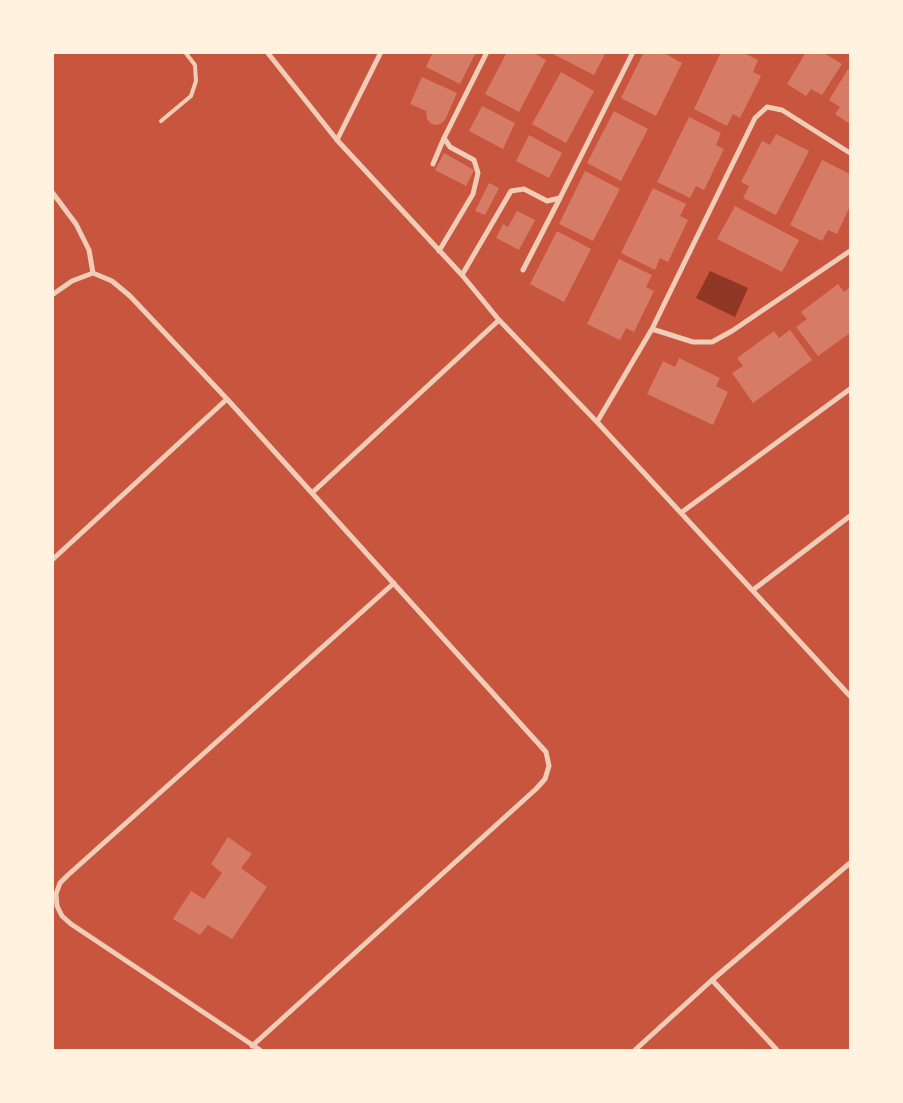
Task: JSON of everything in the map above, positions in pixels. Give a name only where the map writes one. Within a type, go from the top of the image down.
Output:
[{"type":"street","points":[[267,52],[337,140],[462,275],[499,320],[682,512],[850,696]]},
{"type":"street","points":[[337,140],[381,52]]},
{"type":"street","points":[[433,164],[487,52]]},
{"type":"street","points":[[522,270],[632,52]]},
{"type":"street","points":[[597,422],[652,329],[755,118],[767,107],[782,110],[850,153]]},
{"type":"street","points":[[439,251],[473,194],[478,173],[474,160],[450,147],[444,138]]},
{"type":"street","points":[[462,275],[511,191],[524,190],[547,201],[560,198]]},
{"type":"street","points":[[52,192],[76,224],[89,250],[93,273]]},
{"type":"street","points":[[652,329],[693,342],[712,342],[732,331],[850,251]]},
{"type":"street","points":[[52,295],[72,281],[93,273],[112,281],[130,296],[313,492],[546,752],[549,766],[545,779],[252,1046]]},
{"type":"street","points":[[313,492],[499,320]]},
{"type":"street","points":[[682,512],[850,389]]},
{"type":"street","points":[[52,560],[227,399]]},
{"type":"street","points":[[753,590],[850,516]]},
{"type":"street","points":[[260,1050],[71,924],[62,916],[57,906],[56,894],[60,883],[68,874],[394,583]]},
{"type":"street","points":[[635,1050],[712,980],[850,863]]},
{"type":"street","points":[[712,980],[777,1050]]},
{"type":"lane","points":[[161,121],[190,96],[196,81],[195,65],[185,52]]},
{"type":"shaded area","points":[[710,271],[748,288],[735,317],[696,298]]},
{"type":"building","points":[[433,52],[476,52],[460,84],[426,67]]},
{"type":"building","points":[[507,52],[532,52],[546,60],[519,112],[485,94]]},
{"type":"building","points":[[554,52],[606,52],[594,75],[553,54]]},
{"type":"building","points":[[644,52],[662,52],[682,63],[656,116],[621,98]]},
{"type":"building","points":[[721,52],[742,52],[758,60],[753,72],[761,76],[740,118],[733,114],[727,126],[694,109]]},
{"type":"building","points":[[806,52],[822,52],[842,64],[822,95],[811,89],[806,96],[787,84]]},
{"type":"building","points":[[848,69],[850,70],[850,124],[835,114],[840,107],[829,100]]},
{"type":"building","points":[[561,72],[594,91],[566,143],[532,124]]},
{"type":"building","points":[[422,77],[457,93],[445,120],[440,124],[430,123],[427,119],[426,111],[410,104]]},
{"type":"building","points":[[482,106],[515,123],[503,149],[469,131]]},
{"type":"building","points":[[614,111],[648,129],[621,181],[587,163]]},
{"type":"building","points":[[689,117],[721,133],[716,145],[724,149],[704,190],[696,186],[690,198],[657,182]]},
{"type":"building","points":[[776,134],[809,151],[776,215],[743,198],[749,186],[741,182],[762,141],[770,145]]},
{"type":"building","points":[[529,135],[562,153],[549,178],[516,161]]},
{"type":"building","points":[[444,153],[474,170],[466,186],[435,170]]},
{"type":"building","points":[[822,160],[850,174],[850,206],[837,234],[828,230],[822,241],[790,225]]},
{"type":"building","points":[[585,171],[620,189],[593,241],[559,224]]},
{"type":"building","points":[[489,183],[499,188],[485,215],[475,211]]},
{"type":"building","points":[[653,188],[686,204],[680,216],[688,220],[668,262],[660,258],[655,270],[621,253]]},
{"type":"building","points":[[735,206],[799,240],[782,272],[717,239]]},
{"type":"building","points":[[517,211],[535,220],[519,250],[496,238],[503,224],[508,227]]},
{"type":"building","points":[[557,231],[591,249],[564,302],[530,284]]},
{"type":"building","points":[[619,259],[652,275],[646,287],[654,291],[634,332],[626,328],[620,340],[587,324]]},
{"type":"building","points":[[838,284],[844,292],[850,287],[850,333],[818,356],[796,327],[807,319],[801,312]]},
{"type":"building","points":[[790,330],[812,360],[753,403],[732,373],[743,366],[737,358],[774,331],[779,338]]},
{"type":"building","points":[[679,358],[720,378],[716,386],[728,392],[713,425],[647,394],[663,361],[675,367]]},
{"type":"building","points":[[228,837],[252,854],[241,868],[267,887],[232,939],[208,925],[200,935],[173,919],[191,891],[204,899],[222,873],[211,864]]}]
